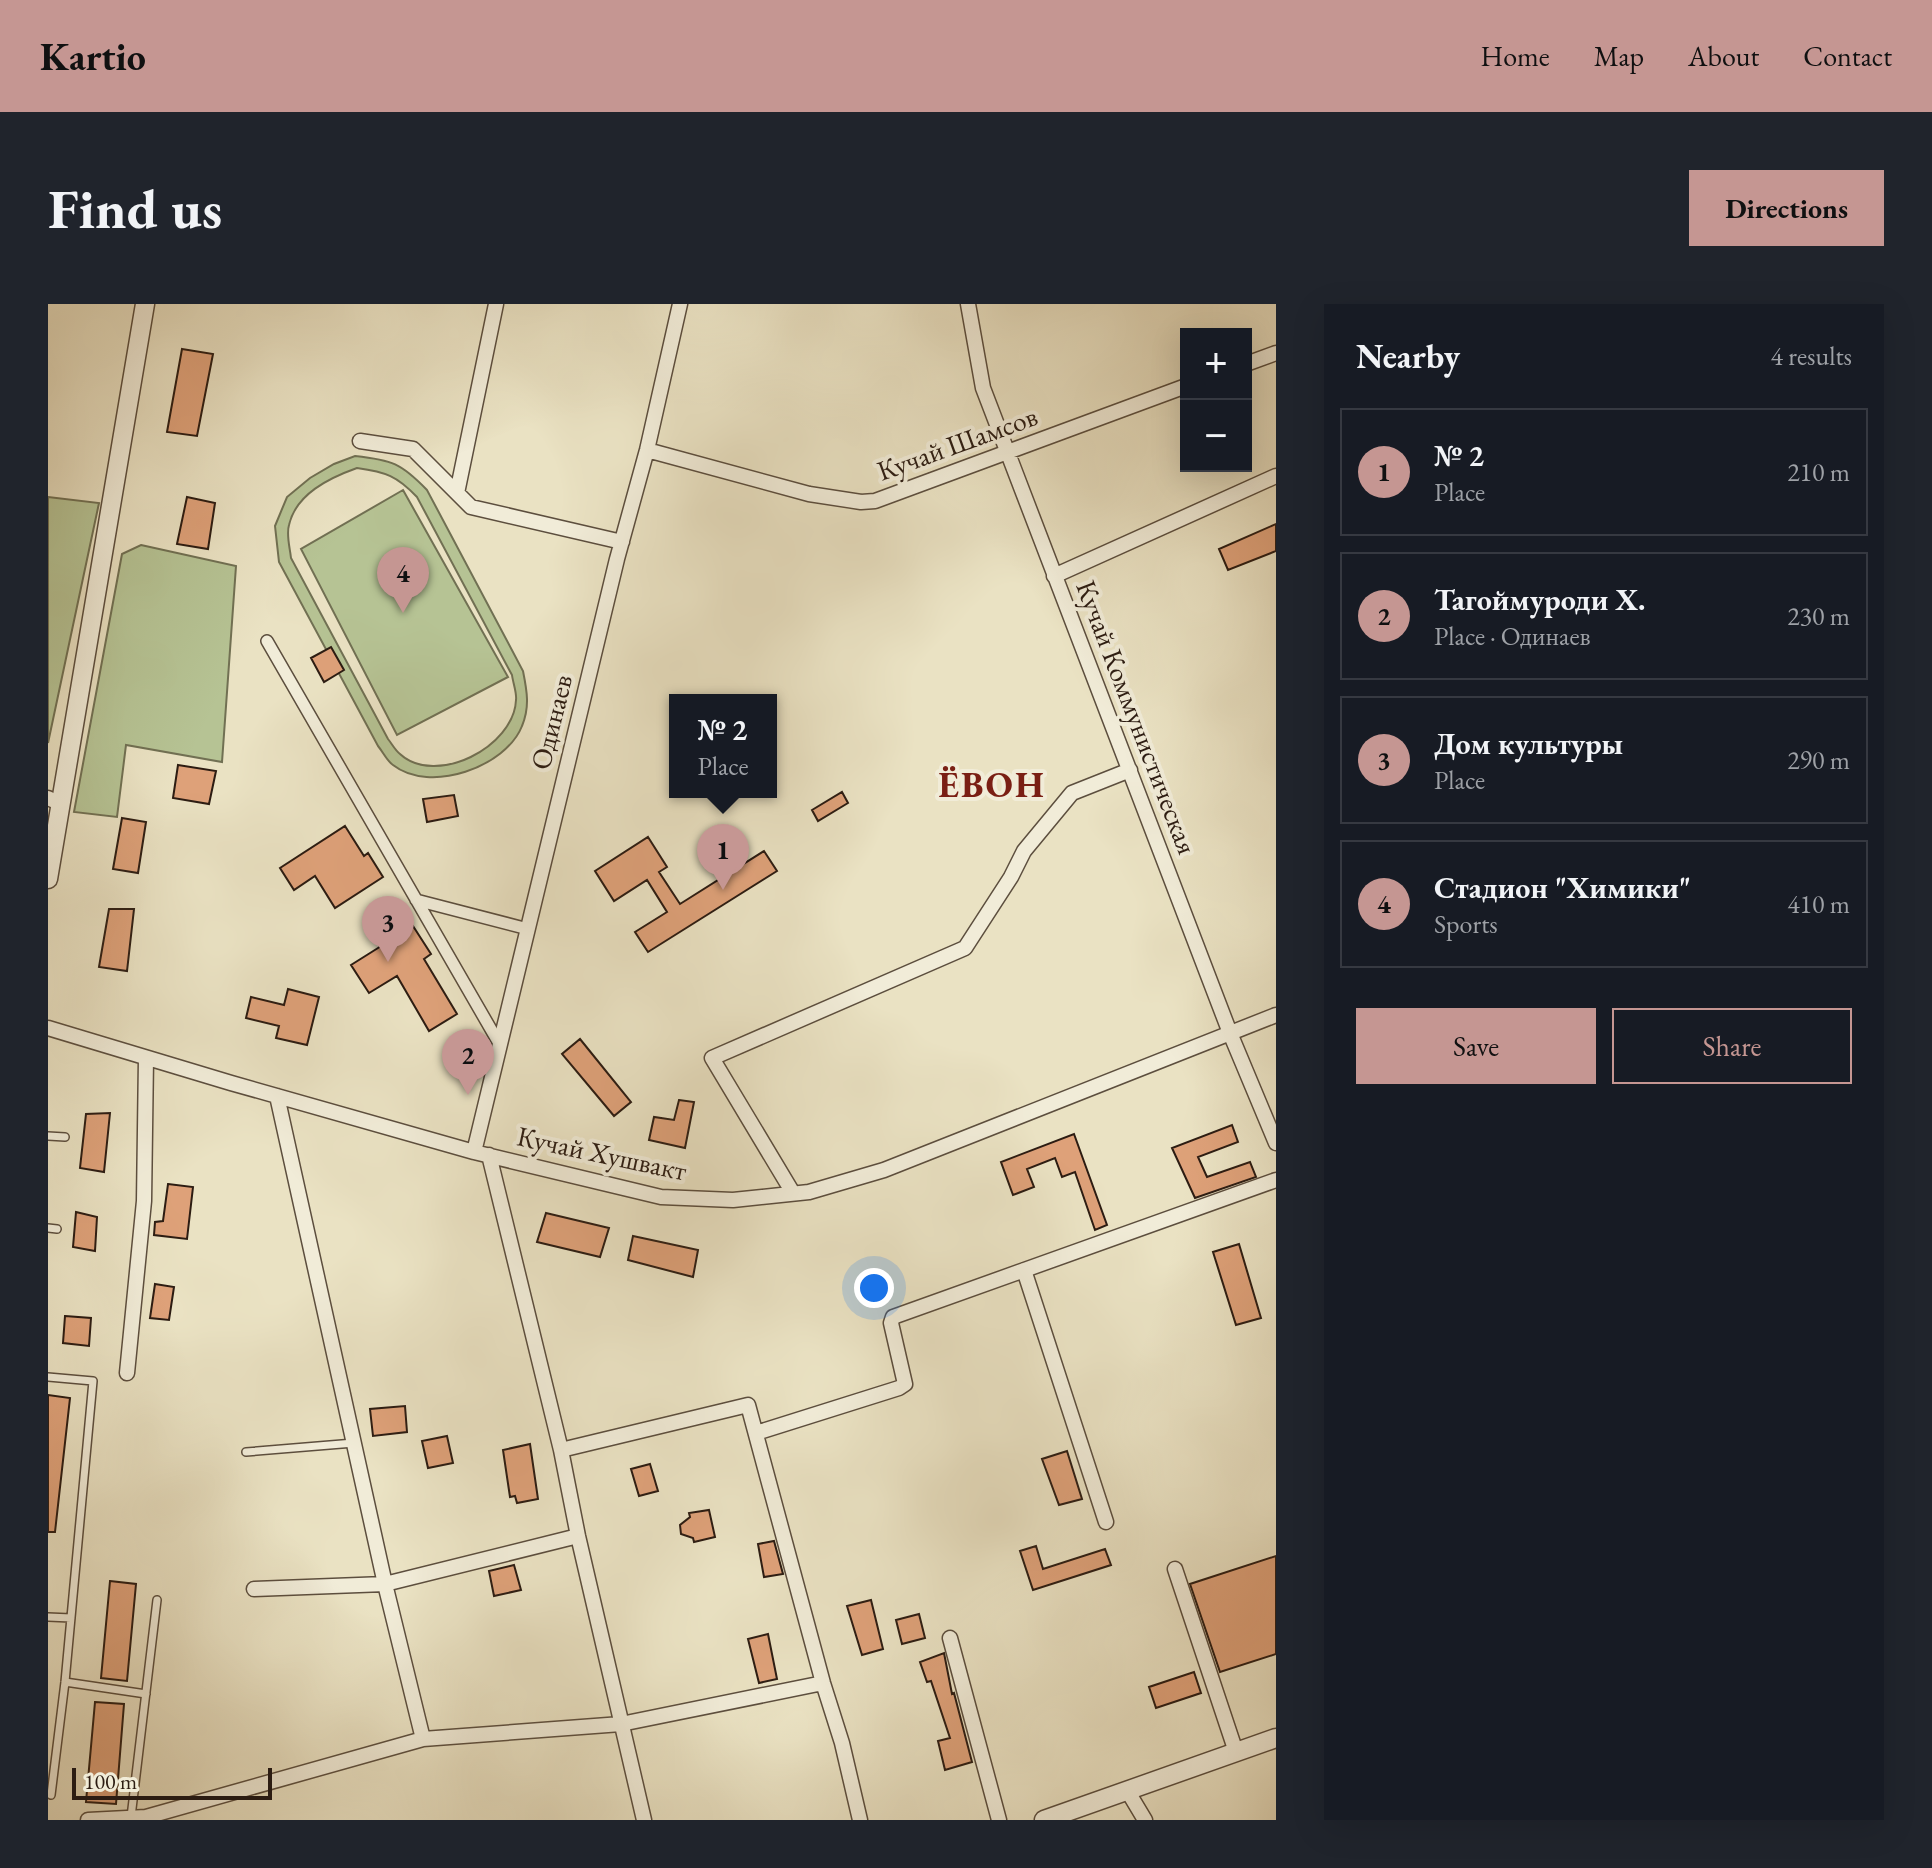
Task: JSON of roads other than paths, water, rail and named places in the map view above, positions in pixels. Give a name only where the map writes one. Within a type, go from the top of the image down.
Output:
[{"type":"street","points":[[48,879],[54,801],[145,304]]},
{"type":"street","points":[[457,493],[496,304]]},
{"type":"street","name":"Одинаев","points":[[482,1154],[500,1045],[680,304]]},
{"type":"street","name":"Кучай Коммунистическая","points":[[968,304],[983,388],[1230,1033],[1276,1143]]},
{"type":"street","points":[[1252,362],[1276,353]]},
{"type":"street","name":"Кучай Шамсов","points":[[647,450],[809,494],[861,502],[875,501],[1180,388]]},
{"type":"street","points":[[360,441],[413,449],[471,507],[622,542]]},
{"type":"street","points":[[1054,576],[1276,476]]},
{"type":"street","points":[[267,641],[500,1045]]},
{"type":"street","points":[[793,1193],[712,1058],[965,948],[1011,877],[1024,851],[1072,793],[1130,770]]},
{"type":"street","points":[[416,900],[528,929]]},
{"type":"street","name":"Кучай Хушвакт","points":[[48,1028],[482,1154],[661,1197],[733,1200],[809,1192],[884,1170],[1276,1015]]},
{"type":"street","points":[[127,1373],[144,1201],[146,1058]]},
{"type":"street","points":[[277,1096],[385,1584],[423,1739]]},
{"type":"street","points":[[482,1154],[561,1450],[644,1820]]},
{"type":"street","points":[[756,1433],[905,1384],[891,1323],[893,1317],[1276,1180]]},
{"type":"street","points":[[1024,1270],[1106,1522]]},
{"type":"street","points":[[561,1450],[748,1405],[842,1743],[860,1820]]},
{"type":"street","points":[[254,1589],[385,1584],[578,1536]]},
{"type":"street","points":[[1175,1569],[1236,1752]]},
{"type":"street","points":[[950,1638],[999,1820]]},
{"type":"street","points":[[88,1820],[146,1817],[423,1739],[621,1724],[823,1683]]},
{"type":"street","points":[[1044,1820],[1064,1817],[1127,1790],[1276,1738]]},
{"type":"street","points":[[1127,1790],[1145,1820]]},
{"type":"lane","points":[[48,1136],[65,1137]]},
{"type":"lane","points":[[48,1377],[93,1381],[65,1682],[51,1795]]},
{"type":"lane","points":[[246,1452],[354,1443]]},
{"type":"lane","points":[[131,1817],[157,1600]]},
{"type":"lane","points":[[48,1617],[71,1618]]},
{"type":"lane","points":[[65,1682],[146,1694]]},
{"type":"place","name":"Стадион \"Химики\"","points":[[403,613]]},
{"type":"place","name":"№ 2","points":[[723,890]]},
{"type":"place","name":"Дом культуры","points":[[388,962]]},
{"type":"place","name":"Тагоймуроди Х.","points":[[468,1095]]},
{"type":"district","name":"ЁВОН","points":[[992,784]]}]
